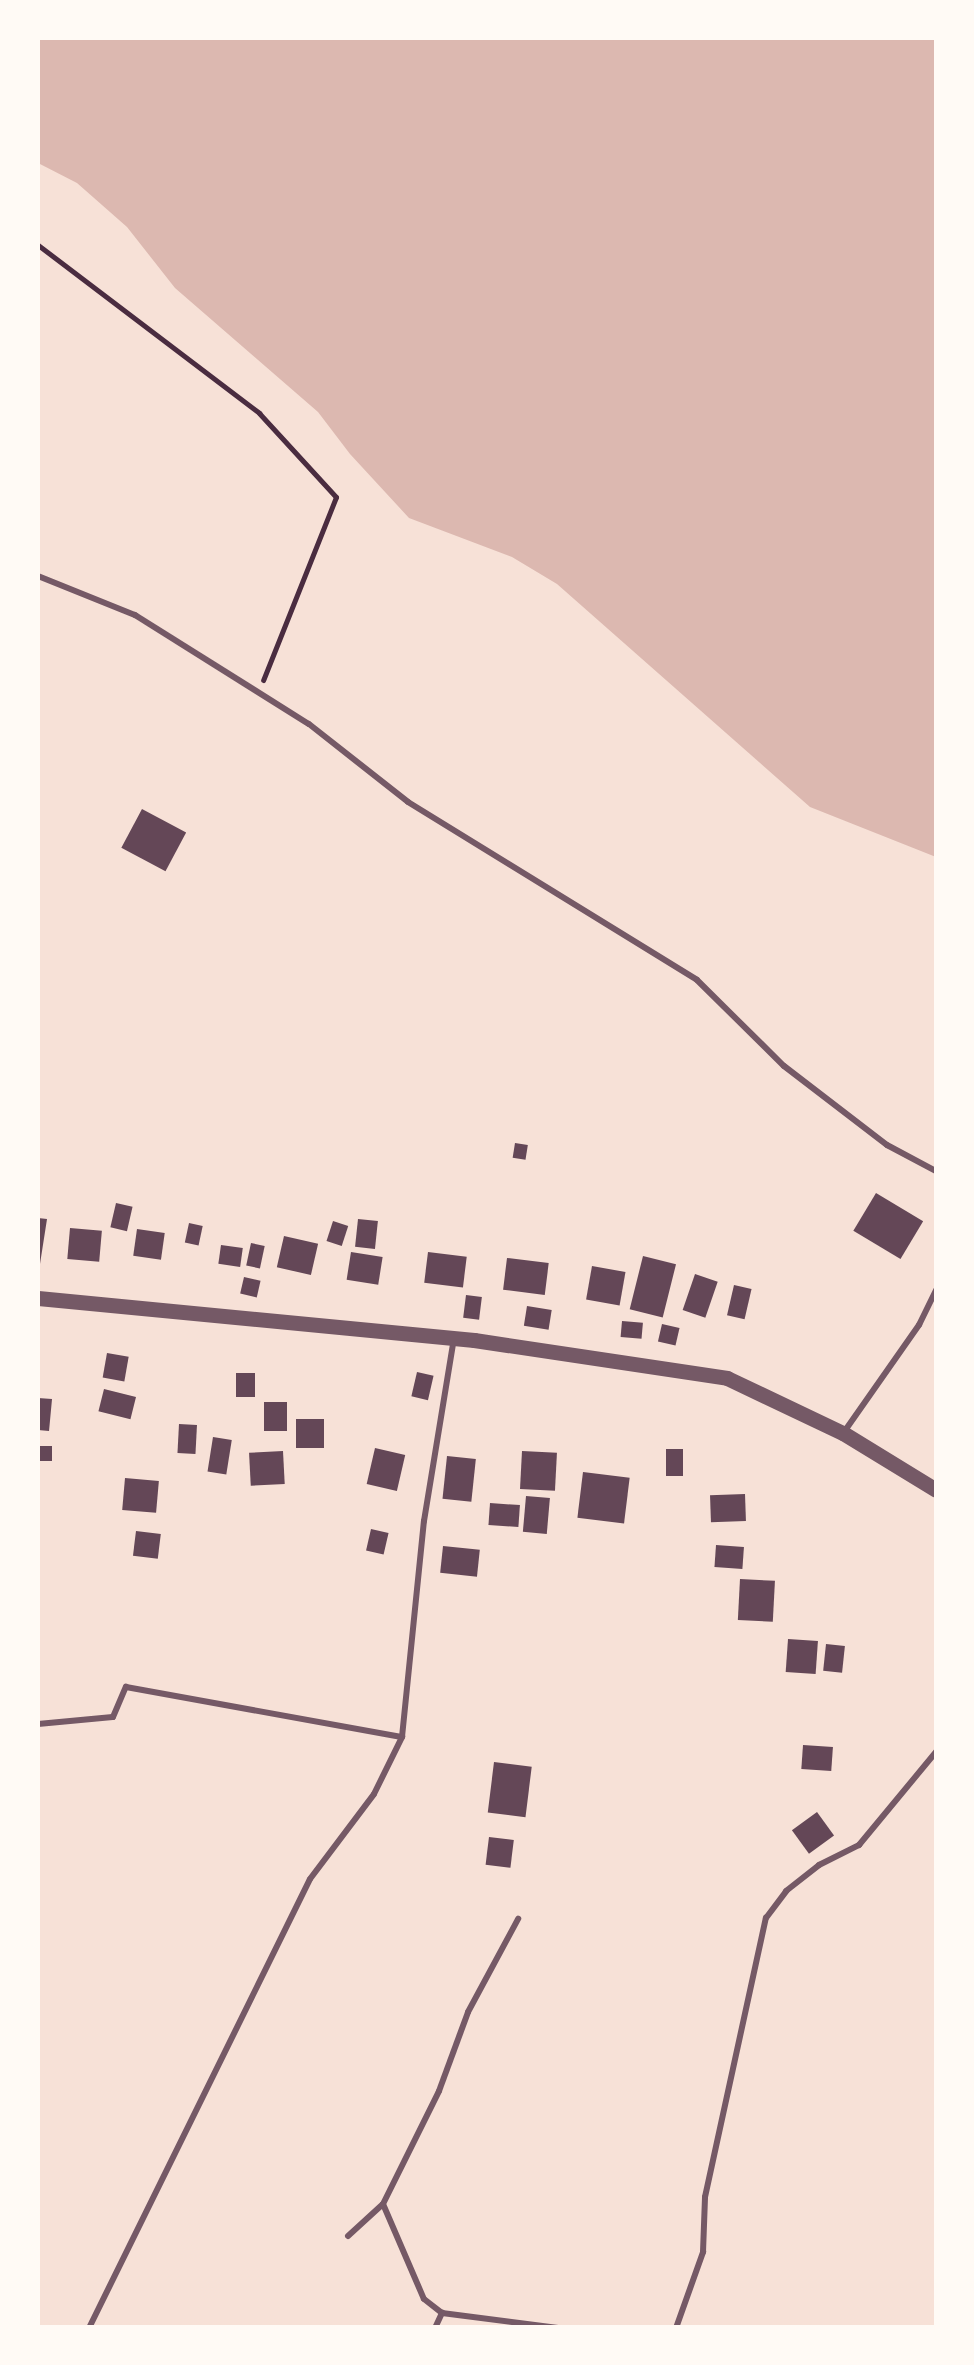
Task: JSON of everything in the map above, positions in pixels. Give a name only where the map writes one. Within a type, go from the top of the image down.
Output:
[{"type":"street","points":[[38,1298],[454,1338],[727,1378],[843,1434],[936,1490]]},
{"type":"lane","points":[[38,576],[136,615],[310,724],[408,802],[697,980],[784,1066],[887,1146],[936,1171]]},
{"type":"lane","points":[[843,1434],[919,1325],[936,1290]]},
{"type":"lane","points":[[89,2328],[310,1880],[374,1794],[402,1737],[424,1521],[454,1338]]},
{"type":"lane","points":[[38,1724],[112,1717],[126,1687],[402,1737]]},
{"type":"lane","points":[[676,2328],[703,2252],[705,2197],[766,1918],[786,1891],[819,1865],[859,1845],[936,1752]]},
{"type":"lane","points":[[348,2236],[383,2204],[439,2091],[468,2012],[518,1918]]},
{"type":"lane","points":[[383,2204],[424,2299],[442,2314],[558,2328]]},
{"type":"lane","points":[[435,2328],[442,2314]]},
{"type":"path","points":[[38,245],[260,413],[336,498],[258,692]]},
{"type":"shaded area","points":[[38,38],[936,38],[936,857],[810,807],[557,584],[512,557],[409,518],[350,454],[318,412],[175,288],[127,227],[77,183],[38,163]]},
{"type":"building","points":[[142,809],[186,832],[165,871],[121,848]]},
{"type":"building","points":[[515,1143],[528,1145],[525,1160],[513,1158]]},
{"type":"building","points":[[876,1193],[923,1221],[900,1259],[853,1231]]},
{"type":"building","points":[[116,1203],[133,1207],[127,1231],[110,1227]]},
{"type":"building","points":[[38,1218],[47,1219],[40,1264],[38,1264]]},
{"type":"building","points":[[358,1219],[378,1221],[375,1249],[355,1247]]},
{"type":"building","points":[[333,1221],[348,1226],[342,1246],[327,1241]]},
{"type":"building","points":[[189,1223],[203,1226],[199,1245],[185,1243]]},
{"type":"building","points":[[70,1228],[102,1231],[99,1262],[67,1259]]},
{"type":"building","points":[[137,1229],[165,1233],[161,1260],[133,1256]]},
{"type":"building","points":[[284,1236],[318,1244],[311,1275],[277,1267]]},
{"type":"building","points":[[251,1243],[265,1246],[260,1268],[246,1265]]},
{"type":"building","points":[[221,1245],[243,1248],[240,1267],[218,1264]]},
{"type":"building","points":[[351,1252],[383,1257],[378,1285],[347,1280]]},
{"type":"building","points":[[428,1252],[467,1257],[463,1288],[424,1283]]},
{"type":"building","points":[[643,1256],[676,1264],[663,1318],[630,1309]]},
{"type":"building","points":[[507,1258],[549,1263],[545,1295],[503,1290]]},
{"type":"building","points":[[592,1266],[625,1272],[620,1305],[586,1299]]},
{"type":"building","points":[[695,1274],[718,1282],[705,1318],[683,1310]]},
{"type":"building","points":[[244,1277],[261,1281],[257,1297],[240,1294]]},
{"type":"building","points":[[734,1285],[752,1289],[745,1319],[727,1315]]},
{"type":"building","points":[[466,1295],[482,1297],[479,1320],[463,1318]]},
{"type":"building","points":[[527,1306],[552,1310],[549,1330],[524,1326]]},
{"type":"building","points":[[622,1321],[643,1323],[642,1339],[621,1337]]},
{"type":"building","points":[[662,1324],[680,1328],[675,1346],[658,1342]]},
{"type":"building","points":[[107,1353],[129,1357],[124,1381],[103,1378]]},
{"type":"building","points":[[417,1372],[434,1376],[428,1400],[411,1396]]},
{"type":"building","points":[[236,1373],[255,1373],[255,1397],[236,1397]]},
{"type":"building","points":[[104,1389],[136,1397],[130,1419],[98,1411]]},
{"type":"building","points":[[38,1398],[52,1399],[49,1431],[38,1430]]},
{"type":"building","points":[[264,1402],[287,1402],[287,1431],[264,1431]]},
{"type":"building","points":[[296,1419],[324,1419],[324,1448],[296,1448]]},
{"type":"building","points":[[179,1424],[197,1425],[195,1454],[177,1453]]},
{"type":"building","points":[[213,1437],[232,1440],[226,1475],[208,1472]]},
{"type":"building","points":[[38,1446],[52,1446],[52,1461],[38,1461]]},
{"type":"building","points":[[375,1448],[405,1455],[397,1491],[367,1484]]},
{"type":"building","points":[[666,1449],[683,1449],[683,1476],[666,1476]]},
{"type":"building","points":[[283,1451],[285,1484],[251,1486],[249,1453]]},
{"type":"building","points":[[522,1451],[557,1453],[555,1491],[520,1489]]},
{"type":"building","points":[[447,1456],[476,1459],[471,1502],[443,1499]]},
{"type":"building","points":[[583,1472],[630,1478],[624,1523],[577,1518]]},
{"type":"building","points":[[125,1478],[159,1481],[156,1513],[122,1510]]},
{"type":"building","points":[[745,1494],[746,1521],[711,1522],[710,1495]]},
{"type":"building","points":[[526,1496],[550,1498],[547,1534],[523,1532]]},
{"type":"building","points":[[490,1503],[520,1505],[518,1527],[488,1525]]},
{"type":"building","points":[[371,1529],[389,1533],[384,1554],[366,1550]]},
{"type":"building","points":[[136,1531],[161,1534],[158,1559],[133,1556]]},
{"type":"building","points":[[716,1545],[744,1547],[742,1569],[714,1567]]},
{"type":"building","points":[[443,1546],[480,1550],[477,1577],[440,1573]]},
{"type":"building","points":[[740,1579],[775,1581],[773,1622],[738,1620]]},
{"type":"building","points":[[788,1639],[818,1641],[816,1674],[786,1672]]},
{"type":"building","points":[[826,1644],[845,1646],[842,1673],[823,1671]]},
{"type":"building","points":[[803,1745],[833,1747],[831,1771],[801,1769]]},
{"type":"building","points":[[494,1762],[532,1767],[526,1817],[488,1813]]},
{"type":"building","points":[[817,1812],[834,1835],[809,1854],[792,1830]]},
{"type":"building","points":[[489,1837],[514,1840],[510,1868],[486,1865]]}]
